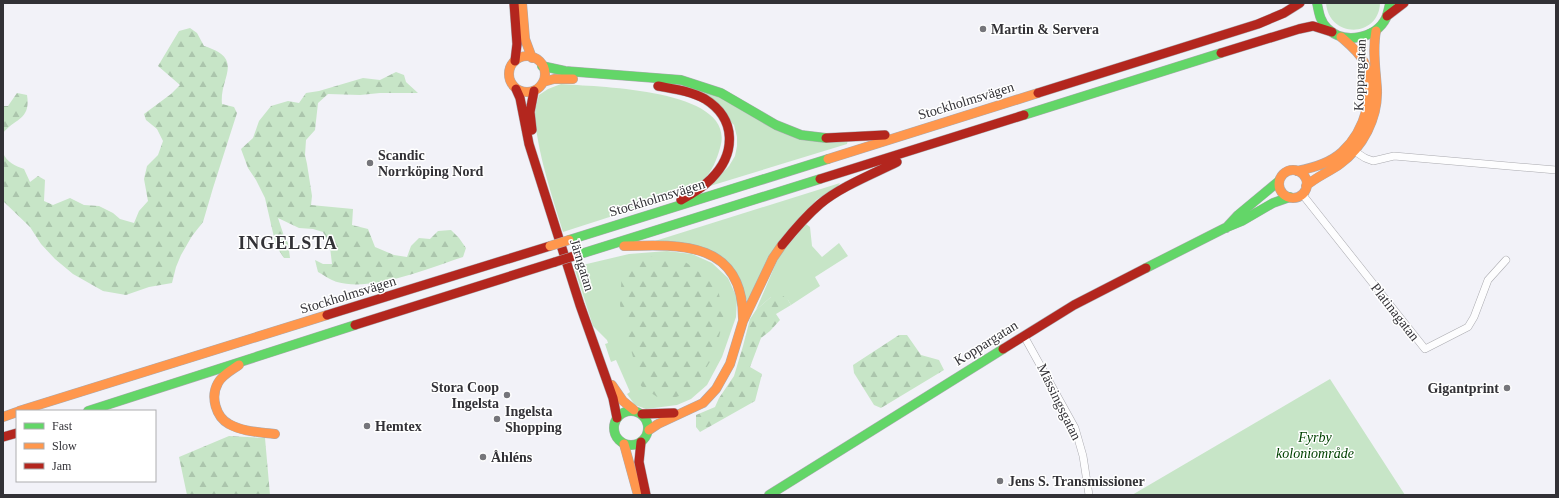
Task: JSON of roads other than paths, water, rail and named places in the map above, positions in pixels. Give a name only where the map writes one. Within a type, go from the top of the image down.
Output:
[{"type":"main road","points":[[514,3],[517,44],[515,61],[510,68],[511,81],[516,88],[525,92],[534,91],[543,82],[545,74],[542,66],[538,61],[532,58],[526,57],[515,61]]},
{"type":"main road","points":[[522,3],[525,39],[532,58]]},
{"type":"main road","name":"Stockholmsvägen","points":[[21,410],[1231,33],[1270,19],[1300,3]]},
{"type":"main road","points":[[1317,3],[1322,21],[1332,32]]},
{"type":"main road","points":[[1387,16],[1390,3]]},
{"type":"main road","points":[[91,410],[574,256],[1299,29],[1313,26],[1348,39],[1363,38],[1376,31],[1387,16],[1404,3]]},
{"type":"main road","name":"Koppargatan","points":[[1304,190],[1339,165],[1367,131],[1374,112],[1377,93],[1372,52],[1376,31]]},
{"type":"main road","name":"Koppargatan","points":[[1297,171],[1309,169],[1351,149],[1358,132],[1366,107],[1369,80],[1363,60],[1341,37]]},
{"type":"main road","points":[[542,66],[565,71],[681,80],[721,93],[776,125],[801,135],[846,138],[908,133]]},
{"type":"main road","points":[[543,82],[558,79],[650,85],[675,89],[704,100],[719,112],[727,123],[731,133],[731,142],[723,163],[702,187],[666,209]]},
{"type":"main road","name":"Järngatan","points":[[516,88],[520,98],[529,144],[580,306],[613,398],[617,418]]},
{"type":"main road","name":"Järngatan","points":[[534,91],[530,119],[537,166]]},
{"type":"main road","points":[[649,430],[684,411],[703,403],[716,389],[730,364],[743,321],[773,258],[796,227],[821,203],[838,192],[939,142]]},
{"type":"main road","points":[[1288,171],[1297,171],[1304,177],[1304,190],[1296,197],[1290,197],[1282,193],[1279,187],[1280,181],[1282,175],[1288,171]]},
{"type":"main road","name":"Koppargatan","points":[[1225,228],[1234,219],[1266,195],[1280,181]]},
{"type":"main road","name":"Koppargatan","points":[[769,495],[1074,305],[1225,228],[1237,225],[1273,202],[1290,197]]},
{"type":"main road","points":[[608,246],[653,245],[690,247],[711,256],[723,263],[732,272],[738,285],[742,300],[743,321]]},
{"type":"main road","points":[[248,359],[228,373],[218,383],[214,395],[216,408],[219,415],[230,424],[275,434]]},
{"type":"main road","name":"Järngatan","points":[[604,371],[623,401],[638,412]]},
{"type":"main road","points":[[638,412],[648,423],[649,430],[646,437],[641,442],[631,445],[624,444],[614,432],[614,424],[617,418],[624,412],[638,412],[661,414],[684,411]]},
{"type":"main road","name":"Stockholmsvägen","points":[[3,417],[16,412]]},
{"type":"main road","points":[[3,437],[16,433]]},
{"type":"main road","points":[[641,442],[638,453],[638,468],[646,495]]},
{"type":"main road","points":[[624,444],[638,495]]},
{"type":"street","points":[[1351,149],[1373,161],[1394,156],[1556,170]]},
{"type":"street","name":"Platinagatan","points":[[1304,190],[1425,349],[1468,327],[1474,317],[1488,280],[1506,260]]},
{"type":"street","name":"Mässingsgatan","points":[[1024,336],[1075,428],[1083,456],[1089,495]]},
{"type":"place","name":"Martin & Servera","points":[[983,29]]},
{"type":"place","name":"Scandic Norrköping Nord","points":[[370,163]]},
{"type":"place","name":"Gigantprint","points":[[1507,388]]},
{"type":"place","name":"Stora Coop Ingelsta","points":[[507,395]]},
{"type":"place","name":"Ingelsta Shopping","points":[[497,419]]},
{"type":"place","name":"Hemtex","points":[[367,426]]},
{"type":"place","name":"Åhléns","points":[[483,457]]},
{"type":"place","name":"Jens S. Transmissioner","points":[[1000,481]]},
{"type":"district","name":"INGELSTA","points":[[288,243]]},
{"type":"park label","name":"Fyrby koloniområde","points":[[1315,446]]}]
